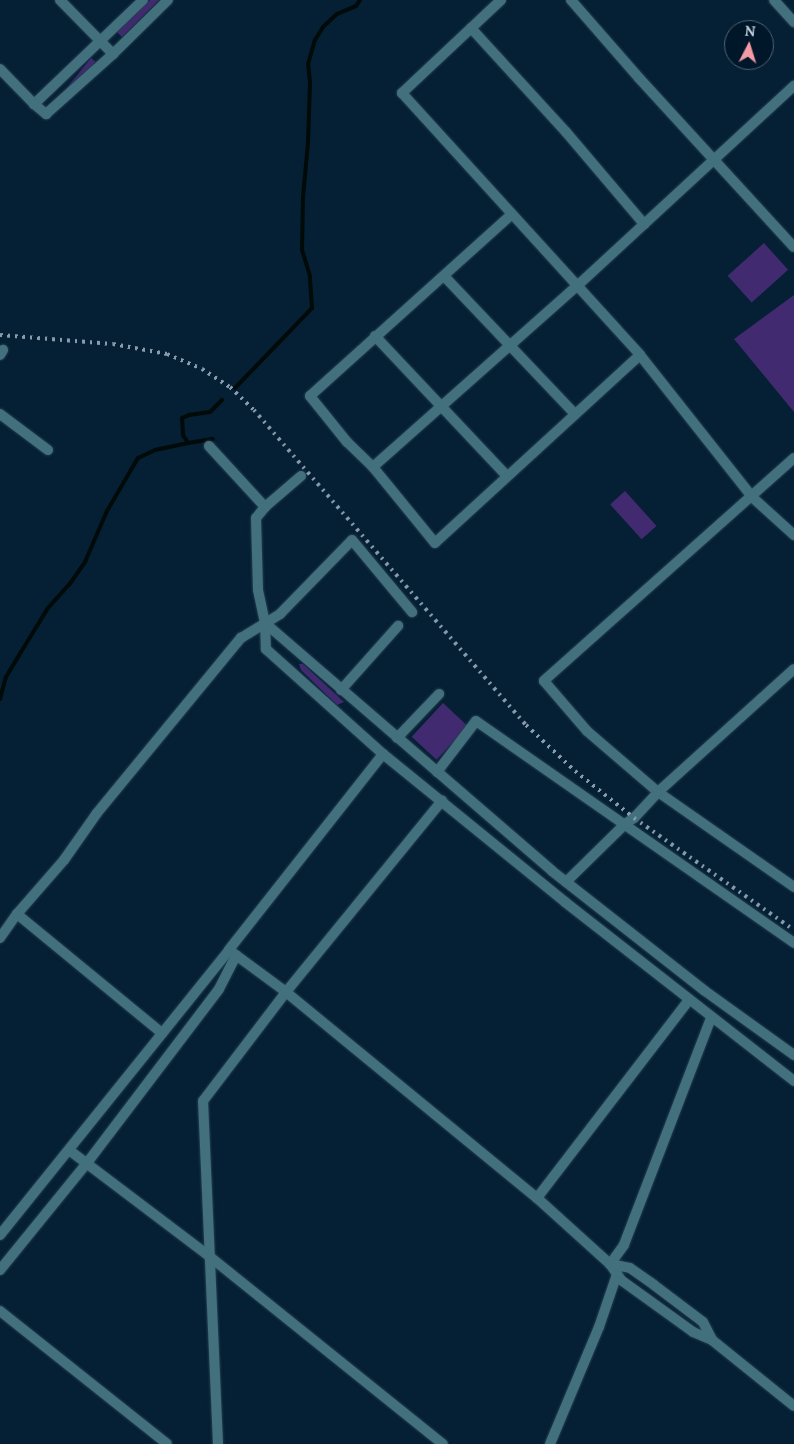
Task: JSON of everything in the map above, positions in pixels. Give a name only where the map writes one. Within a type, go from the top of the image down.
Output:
[{"type":"street","points":[[60,0],[114,54]]},
{"type":"street","points":[[34,104],[143,0]]},
{"type":"street","points":[[0,69],[46,114],[114,54],[168,0]]},
{"type":"street","points":[[501,0],[402,93],[640,355],[752,497],[794,535]]},
{"type":"street","points":[[571,0],[639,78],[794,247]]},
{"type":"street","points":[[774,0],[794,22]]},
{"type":"street","points":[[471,28],[566,132],[644,224]]},
{"type":"street","points":[[373,467],[576,286],[794,86]]},
{"type":"street","points":[[511,215],[310,396],[347,442],[373,467],[435,543],[640,355]]},
{"type":"street","points":[[444,276],[575,414]]},
{"type":"street","points":[[375,336],[507,476]]},
{"type":"street","points":[[0,414],[48,450]]},
{"type":"street","points":[[208,446],[265,507]]},
{"type":"street","points":[[794,458],[544,681],[587,731],[658,792],[794,886]]},
{"type":"street","points":[[301,476],[265,507],[256,518],[258,590],[266,649],[383,754],[711,1018],[794,1081]]},
{"type":"street","points":[[0,938],[17,914],[64,860],[97,813],[241,638],[280,614],[352,540],[412,612]]},
{"type":"street","points":[[264,624],[566,882],[705,991],[794,1055]]},
{"type":"street","points":[[341,690],[398,626]]},
{"type":"street","points":[[566,882],[624,824],[634,818],[658,792],[794,669]]},
{"type":"street","points":[[397,738],[439,694]]},
{"type":"street","points":[[437,772],[476,721],[794,943]]},
{"type":"street","points":[[0,1235],[162,1033],[232,953],[383,754]]},
{"type":"street","points":[[218,1444],[203,1101],[286,992],[442,800]]},
{"type":"street","points":[[17,914],[162,1033]]},
{"type":"street","points":[[232,953],[286,992],[537,1198],[610,1264],[621,1280],[693,1332],[712,1340],[794,1406]]},
{"type":"street","points":[[0,1270],[87,1163],[219,989],[232,953]]},
{"type":"street","points":[[537,1198],[689,1000]]},
{"type":"street","points":[[610,1264],[624,1245],[711,1018]]},
{"type":"street","points":[[69,1150],[209,1256],[443,1444]]},
{"type":"street","points":[[610,1264],[630,1268],[661,1290],[703,1322],[712,1340]]},
{"type":"street","points":[[550,1444],[599,1327],[617,1274]]},
{"type":"street","points":[[0,1311],[167,1444]]},
{"type":"shaded area","points":[[150,0],[159,0],[122,37],[117,32]]},
{"type":"shaded area","points":[[91,58],[96,62],[61,105],[56,101]]},
{"type":"shaded area","points":[[764,243],[788,270],[752,303],[728,276]]},
{"type":"shaded area","points":[[794,295],[794,412],[734,339]]},
{"type":"shaded area","points":[[625,491],[656,526],[642,539],[610,504]]},
{"type":"shaded area","points":[[299,664],[303,664],[344,702],[337,705],[301,670]]},
{"type":"shaded area","points":[[443,703],[468,726],[436,760],[412,737]]},
{"type":"waterway","points":[[235,388],[312,308],[310,276],[302,249],[310,82],[308,64],[315,40],[323,27],[337,14],[356,6],[360,0]]},
{"type":"waterway","points":[[0,699],[6,677],[48,608],[69,585],[85,562],[107,511],[138,458],[155,450],[188,443],[183,435],[182,418],[210,412],[222,400]]},
{"type":"waterway","points":[[188,443],[213,439]]},
{"type":"railway","points":[[0,335],[113,344],[167,354],[202,369],[230,387],[254,410],[526,725],[575,771],[634,818],[794,930]]}]
